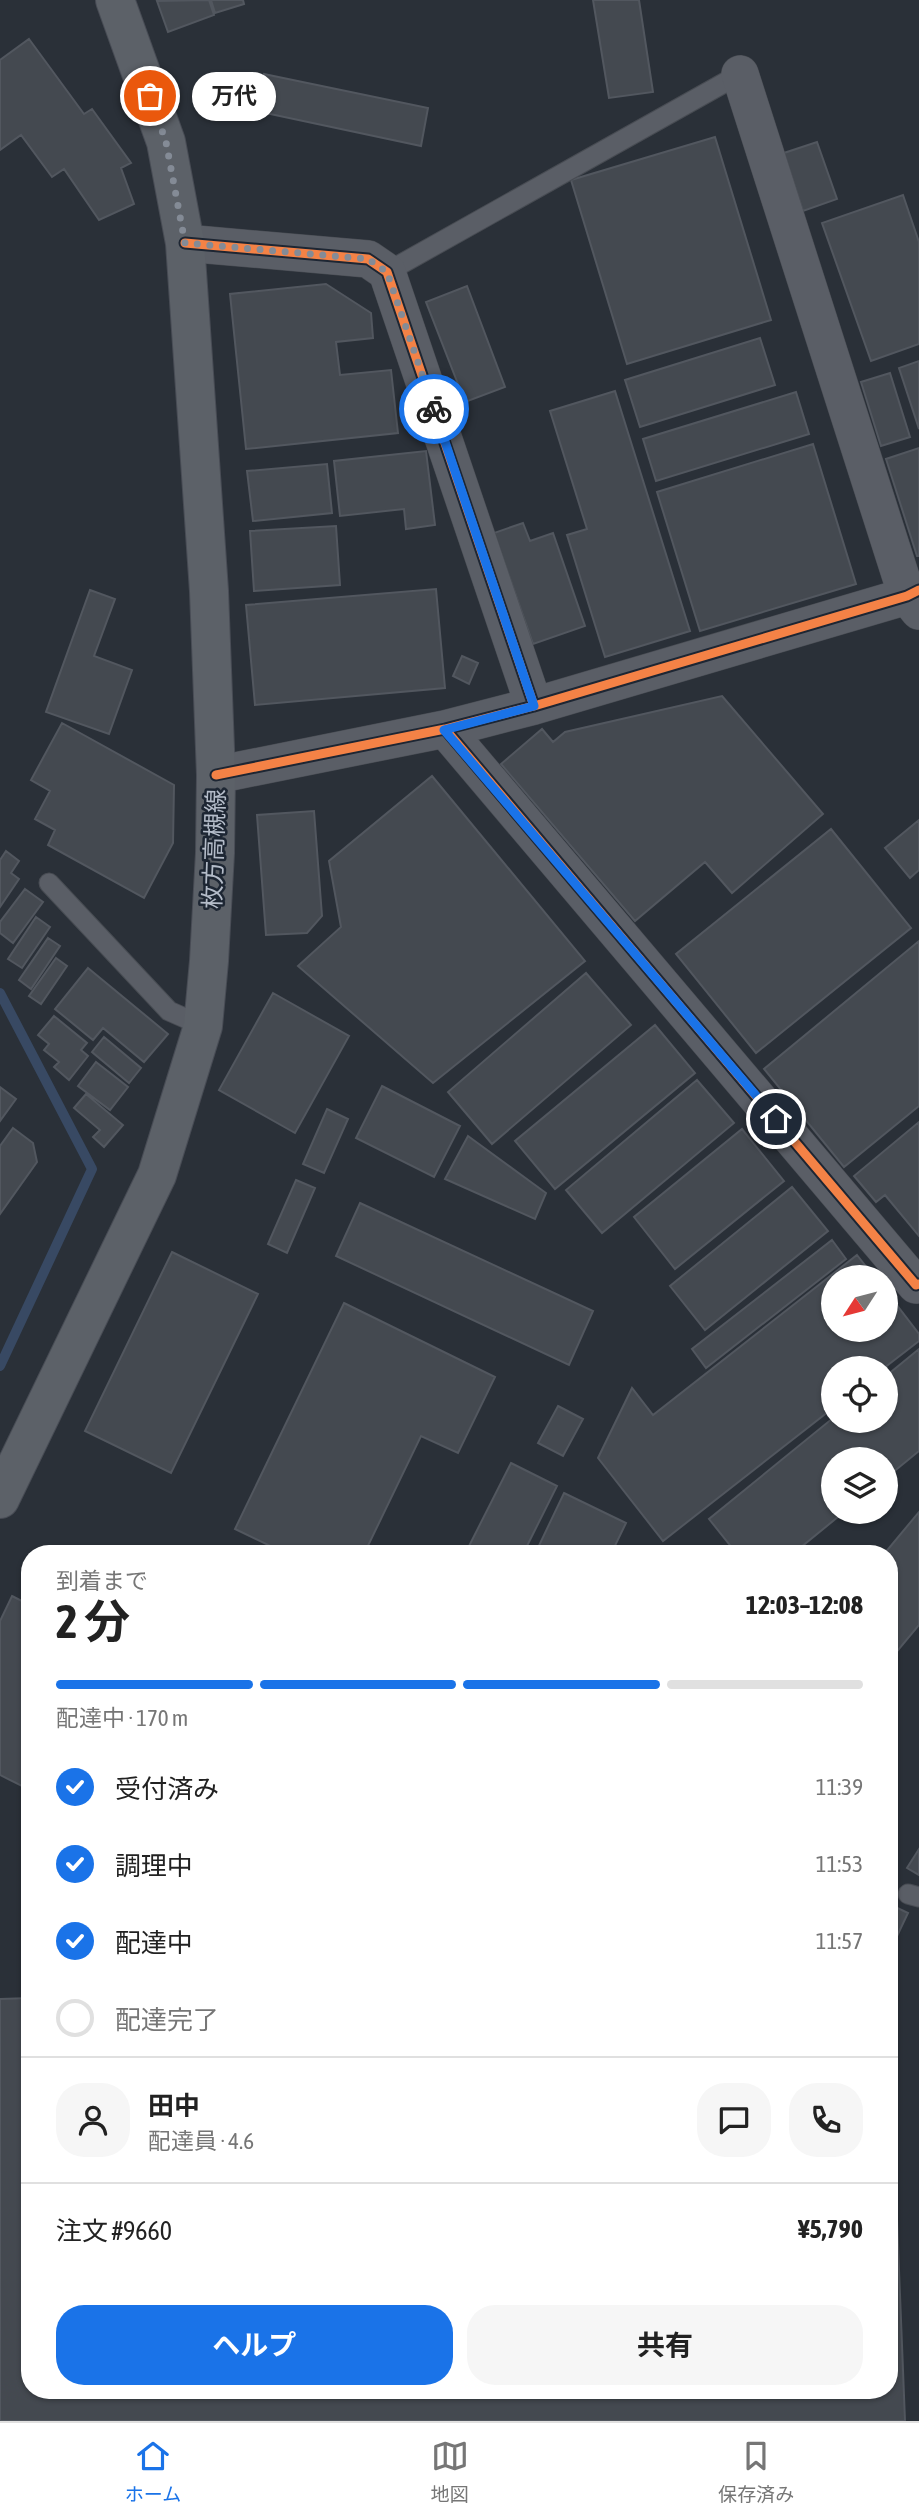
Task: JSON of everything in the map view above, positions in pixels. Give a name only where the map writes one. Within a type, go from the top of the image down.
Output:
[{"type":"main road","name":"枚方高槻線","points":[[2,1489],[157,1175],[203,1026],[215,853],[216,775],[209,591],[185,243],[166,142],[115,0]]},
{"type":"street","points":[[216,775],[444,730],[915,599],[740,74]]},
{"type":"street","points":[[185,243],[368,259],[387,272],[534,706]]},
{"type":"street","points":[[444,730],[907,1274],[919,1284]]},
{"type":"lane","points":[[387,272],[740,74]]},
{"type":"lane","points":[[49,883],[169,1011],[203,1026]]},
{"type":"building","points":[[209,0],[214,15],[168,32],[157,1]]},
{"type":"building","points":[[211,0],[243,0],[244,4],[215,13]]},
{"type":"building","points":[[593,0],[639,0],[653,92],[609,98]]},
{"type":"building","points":[[29,39],[84,114],[92,109],[131,163],[121,168],[134,204],[99,220],[64,169],[52,177],[21,135],[0,150],[0,60]]},
{"type":"building","points":[[264,74],[428,108],[421,146],[256,111]]},
{"type":"building","points":[[715,137],[771,320],[627,364],[571,180]]},
{"type":"building","points":[[817,142],[837,199],[803,211],[784,153]]},
{"type":"building","points":[[903,195],[919,242],[919,344],[871,361],[822,223]]},
{"type":"building","points":[[326,284],[371,313],[373,338],[336,342],[340,375],[391,370],[398,433],[246,449],[230,294]]},
{"type":"building","points":[[467,286],[505,387],[465,402],[426,302]]},
{"type":"building","points":[[760,338],[775,385],[640,427],[625,380]]},
{"type":"building","points":[[919,361],[919,429],[899,368]]},
{"type":"building","points":[[890,373],[910,437],[881,446],[861,382]]},
{"type":"building","points":[[615,391],[690,631],[605,657],[567,535],[587,529],[550,411]]},
{"type":"building","points":[[796,392],[809,434],[656,481],[643,439]]},
{"type":"building","points":[[813,444],[856,584],[700,631],[657,492]]},
{"type":"building","points":[[919,448],[919,556],[917,556],[886,459]]},
{"type":"building","points":[[426,451],[435,525],[406,529],[404,509],[340,516],[334,461]]},
{"type":"building","points":[[327,464],[332,513],[253,521],[247,471]]},
{"type":"building","points":[[523,523],[530,541],[553,533],[585,626],[533,644],[494,533]]},
{"type":"building","points":[[336,526],[340,585],[254,591],[250,531]]},
{"type":"building","points":[[436,589],[445,688],[255,705],[246,605]]},
{"type":"building","points":[[90,590],[115,599],[94,656],[132,670],[109,734],[46,712]]},
{"type":"building","points":[[462,656],[478,663],[469,684],[453,676]]},
{"type":"building","points":[[722,696],[823,814],[732,893],[705,862],[635,921],[501,764],[542,729],[553,742],[565,732]]},
{"type":"building","points":[[62,723],[174,785],[173,843],[144,898],[48,845],[55,830],[35,819],[50,791],[31,780]]},
{"type":"building","points":[[432,776],[585,961],[433,1083],[298,966],[341,927],[329,861]]},
{"type":"building","points":[[314,811],[322,916],[307,933],[266,935],[257,815]]},
{"type":"building","points":[[919,820],[919,870],[910,878],[885,848]]},
{"type":"building","points":[[831,829],[911,928],[756,1053],[676,954]]},
{"type":"building","points":[[6,851],[19,861],[11,873],[19,879],[0,907],[0,860]]},
{"type":"building","points":[[25,889],[43,902],[13,943],[0,933],[0,922]]},
{"type":"building","points":[[36,917],[50,927],[22,968],[8,959]]},
{"type":"building","points":[[48,938],[60,946],[31,989],[19,980]]},
{"type":"building","points":[[919,941],[919,1106],[844,1167],[764,1069]]},
{"type":"building","points":[[56,958],[67,966],[41,1004],[29,996]]},
{"type":"building","points":[[88,968],[168,1034],[144,1062],[103,1028],[93,1040],[55,1009]]},
{"type":"building","points":[[586,973],[631,1025],[492,1144],[448,1092]]},
{"type":"building","points":[[273,993],[349,1036],[295,1133],[219,1090]]},
{"type":"building","points":[[54,1016],[87,1043],[81,1050],[88,1056],[69,1080],[54,1067],[59,1062],[44,1050],[49,1044],[38,1035]]},
{"type":"building","points":[[655,1025],[695,1073],[555,1189],[515,1141]]},
{"type":"building","points":[[104,1037],[141,1068],[129,1083],[92,1052]]},
{"type":"building","points":[[96,1062],[128,1087],[110,1110],[78,1086]]},
{"type":"building","points":[[697,1080],[734,1123],[602,1233],[566,1190]]},
{"type":"building","points":[[382,1086],[460,1126],[434,1177],[356,1138]]},
{"type":"building","points":[[0,1087],[16,1099],[0,1121]]},
{"type":"building","points":[[86,1094],[123,1125],[104,1147],[93,1137],[100,1130],[74,1108]]},
{"type":"building","points":[[327,1109],[348,1119],[324,1173],[303,1164]]},
{"type":"building","points":[[919,1122],[919,1236],[885,1195],[876,1202],[854,1176]]},
{"type":"building","points":[[13,1128],[33,1143],[37,1162],[0,1214],[0,1146]]},
{"type":"building","points":[[742,1129],[784,1181],[675,1269],[634,1217]]},
{"type":"building","points":[[468,1136],[546,1193],[535,1219],[445,1179]]},
{"type":"building","points":[[296,1180],[315,1188],[287,1253],[268,1244]]},
{"type":"building","points":[[792,1187],[828,1231],[705,1330],[670,1286]]},
{"type":"building","points":[[360,1203],[593,1311],[569,1365],[336,1256]]},
{"type":"building","points":[[832,1240],[846,1259],[838,1265],[821,1265],[821,1278],[706,1368],[692,1349]]},
{"type":"building","points":[[172,1252],[258,1294],[171,1473],[85,1431]]},
{"type":"building","points":[[857,1255],[865,1265],[844,1265]]},
{"type":"building","points":[[821,1283],[821,1342],[898,1342],[898,1307],[919,1334],[919,1341],[898,1357],[821,1356],[821,1417],[663,1541],[598,1458],[632,1388],[653,1415]]},
{"type":"building","points":[[344,1303],[495,1377],[458,1453],[421,1436],[368,1545],[268,1545],[235,1529]]},
{"type":"building","points":[[919,1349],[919,1451],[898,1468],[898,1447],[821,1447],[821,1524],[829,1524],[804,1545],[730,1545],[709,1519],[821,1428],[821,1433],[898,1433],[898,1366]]},
{"type":"building","points":[[558,1406],[583,1419],[563,1456],[538,1443]]},
{"type":"building","points":[[511,1463],[557,1486],[528,1545],[470,1545]]},
{"type":"building","points":[[564,1493],[626,1523],[615,1545],[539,1545]]},
{"type":"building","points":[[919,1512],[919,1625],[898,1650],[898,1545],[892,1545]]},
{"type":"building","points":[[12,1596],[21,1600],[21,1786],[0,1775],[0,1621]]},
{"type":"building","points":[[919,1849],[919,1875],[907,1868]]},
{"type":"building","points":[[898,1908],[908,1913],[898,1934]]},
{"type":"building","points":[[21,1998],[21,2399],[898,2399],[898,2244],[905,2421],[0,2421],[0,1999]]},
{"type":"waterway","points":[[0,993],[92,1169],[0,1366]]},
{"type":"cycle path","points":[[185,243],[368,259],[387,272],[534,706]]},
{"type":"cycle path","points":[[216,775],[445,729],[534,706],[907,596],[919,590]]},
{"type":"cycle path","points":[[445,729],[916,1285],[919,1284]]},
{"type":"way so far","points":[[150,96],[166,142],[185,243],[368,259],[387,272],[434,409]]},
{"type":"place","name":"万代","points":[[150,96]]},
{"type":"route","points":[[434,409],[534,706],[444,730],[776,1119]]}]
